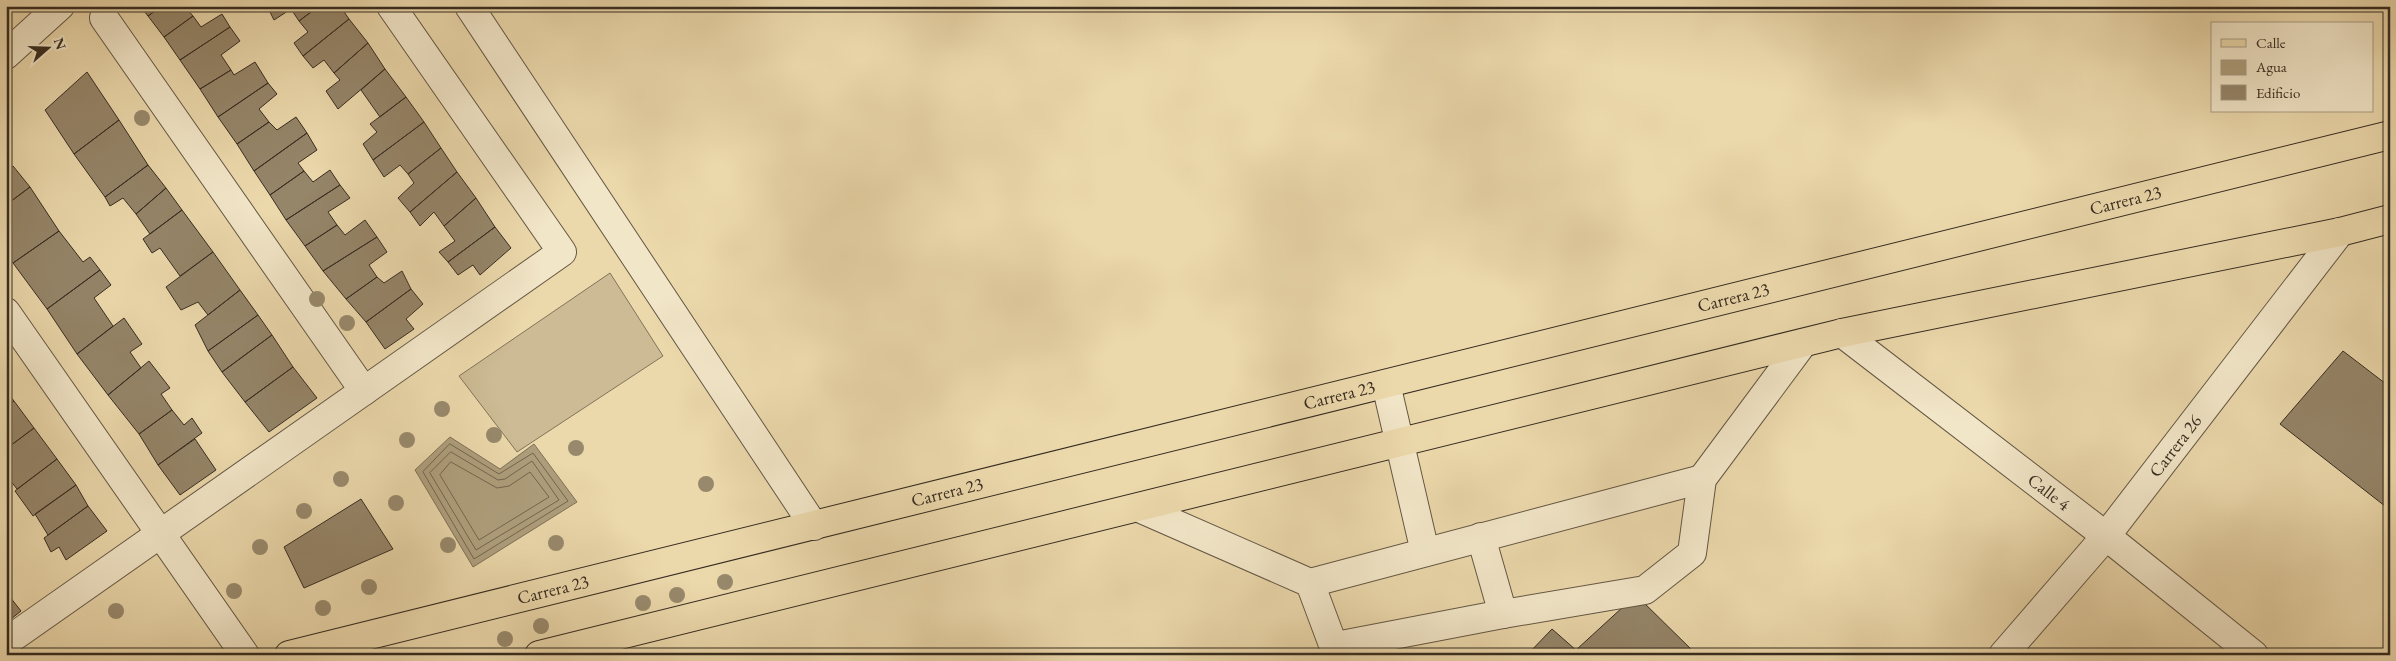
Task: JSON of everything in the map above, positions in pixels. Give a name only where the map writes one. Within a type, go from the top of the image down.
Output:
[{"type":"main road","name":"Carrera 23","points":[[289,655],[2390,135]]},
{"type":"main road","points":[[540,655],[1401,444],[1842,333],[2340,232],[2390,219]]},
{"type":"street","points":[[6,642],[562,252],[391,6]]},
{"type":"street","points":[[469,6],[814,526]]},
{"type":"street","points":[[6,55],[55,8]]},
{"type":"street","points":[[104,18],[364,391]]},
{"type":"street","name":"Carrera 26","points":[[2003,655],[2106,536],[2340,232]]},
{"type":"street","points":[[6,312],[245,655]]},
{"type":"street","name":"Calle 4","points":[[1842,333],[2106,536],[2254,655]]},
{"type":"street","points":[[1310,583],[1332,642],[1336,646],[1503,614],[1645,590],[1692,553],[1702,479],[1803,343]]},
{"type":"street","points":[[1386,384],[1425,552]]},
{"type":"street","points":[[1139,508],[1310,583],[1702,479]]},
{"type":"street","points":[[1481,537],[1503,614]]},
{"type":"shaded area","points":[[610,273],[663,356],[517,452],[459,376]]},
{"type":"water","points":[[450,437],[500,469],[534,444],[577,502],[473,567],[415,470]]},
{"type":"building","points":[[140,6],[162,6],[148,16]]},
{"type":"building","points":[[162,6],[189,6],[186,8],[193,16],[164,37],[148,16]]},
{"type":"building","points":[[267,6],[319,6],[299,21],[291,9],[274,20]]},
{"type":"building","points":[[319,6],[340,6],[349,19],[303,56],[294,43],[308,32],[299,21]]},
{"type":"building","points":[[222,14],[230,27],[180,60],[164,37],[193,16],[201,27]]},
{"type":"building","points":[[349,19],[368,43],[334,73],[324,60],[313,68],[303,56]]},
{"type":"building","points":[[230,27],[240,41],[221,55],[231,70],[200,89],[180,60]]},
{"type":"building","points":[[368,43],[385,69],[338,109],[326,91],[340,80],[334,73]]},
{"type":"building","points":[[255,62],[268,83],[218,117],[200,89],[231,70],[234,75]]},
{"type":"building","points":[[385,69],[406,97],[380,117],[361,90]]},
{"type":"building","points":[[87,72],[119,120],[74,154],[45,110]]},
{"type":"building","points":[[268,83],[277,94],[259,109],[269,122],[237,144],[218,117]]},
{"type":"building","points":[[406,97],[424,122],[373,160],[363,144],[377,132],[370,124]]},
{"type":"building","points":[[296,117],[307,133],[254,171],[237,144],[269,122],[277,130]]},
{"type":"building","points":[[119,120],[148,165],[105,197],[74,154]]},
{"type":"building","points":[[424,122],[441,148],[408,174],[400,165],[384,177],[373,160]]},
{"type":"building","points":[[307,133],[317,150],[298,163],[304,171],[270,195],[254,171]]},
{"type":"building","points":[[441,148],[457,172],[410,212],[398,198],[414,183],[408,174]]},
{"type":"building","points":[[148,165],[166,188],[136,214],[123,198],[110,206],[105,197]]},
{"type":"building","points":[[13,166],[30,187],[6,205],[6,171]]},
{"type":"building","points":[[330,170],[340,185],[286,220],[270,195],[304,171],[313,182]]},
{"type":"building","points":[[457,172],[476,198],[444,226],[434,212],[420,226],[410,212]]},
{"type":"building","points":[[340,185],[350,198],[328,212],[337,225],[305,246],[286,220]]},
{"type":"building","points":[[30,187],[59,231],[13,263],[6,253],[6,205]]},
{"type":"building","points":[[166,188],[182,210],[150,234],[136,214]]},
{"type":"building","points":[[476,198],[495,227],[448,262],[439,252],[455,241],[444,226]]},
{"type":"building","points":[[182,210],[213,252],[180,276],[160,248],[152,253],[143,239]]},
{"type":"building","points":[[365,220],[377,237],[323,271],[305,246],[337,225],[345,235]]},
{"type":"building","points":[[495,227],[511,248],[480,275],[473,265],[458,275],[448,262]]},
{"type":"building","points":[[59,231],[83,262],[90,257],[100,270],[47,309],[13,263]]},
{"type":"building","points":[[377,237],[387,252],[369,265],[377,277],[346,299],[323,271]]},
{"type":"building","points":[[213,252],[240,290],[208,315],[198,302],[181,310],[166,287]]},
{"type":"building","points":[[100,270],[111,285],[94,298],[113,326],[77,354],[47,309]]},
{"type":"building","points":[[402,271],[411,289],[366,322],[346,299],[377,277],[384,283]]},
{"type":"building","points":[[411,289],[423,304],[406,319],[414,329],[385,349],[366,322]]},
{"type":"building","points":[[240,290],[258,315],[208,351],[195,325]]},
{"type":"building","points":[[258,315],[272,335],[222,372],[208,351]]},
{"type":"building","points":[[124,318],[142,344],[130,352],[141,368],[108,395],[77,354]]},
{"type":"building","points":[[272,335],[293,367],[245,402],[222,372]]},
{"type":"building","points":[[2343,351],[2390,387],[2390,510],[2280,424]]},
{"type":"building","points":[[149,361],[170,388],[161,394],[172,410],[139,434],[108,395]]},
{"type":"building","points":[[293,367],[317,398],[269,432],[245,402]]},
{"type":"building","points":[[6,390],[14,401],[6,407]]},
{"type":"building","points":[[14,401],[34,428],[6,449],[6,407]]},
{"type":"building","points":[[172,410],[184,425],[192,418],[202,433],[158,465],[139,434]]},
{"type":"building","points":[[34,428],[57,459],[17,489],[6,475],[6,449]]},
{"type":"building","points":[[195,439],[216,470],[180,495],[158,465]]},
{"type":"building","points":[[57,459],[76,485],[33,516],[15,491]]},
{"type":"building","points":[[76,485],[88,506],[48,535],[35,514]]},
{"type":"building","points":[[361,499],[393,549],[304,588],[284,547]]},
{"type":"building","points":[[88,506],[107,531],[66,560],[59,547],[51,552],[44,538]]},
{"type":"building","points":[[6,592],[21,611],[6,623]]},
{"type":"building","points":[[1636,595],[1697,655],[1527,655],[1552,629],[1576,650]]}]
